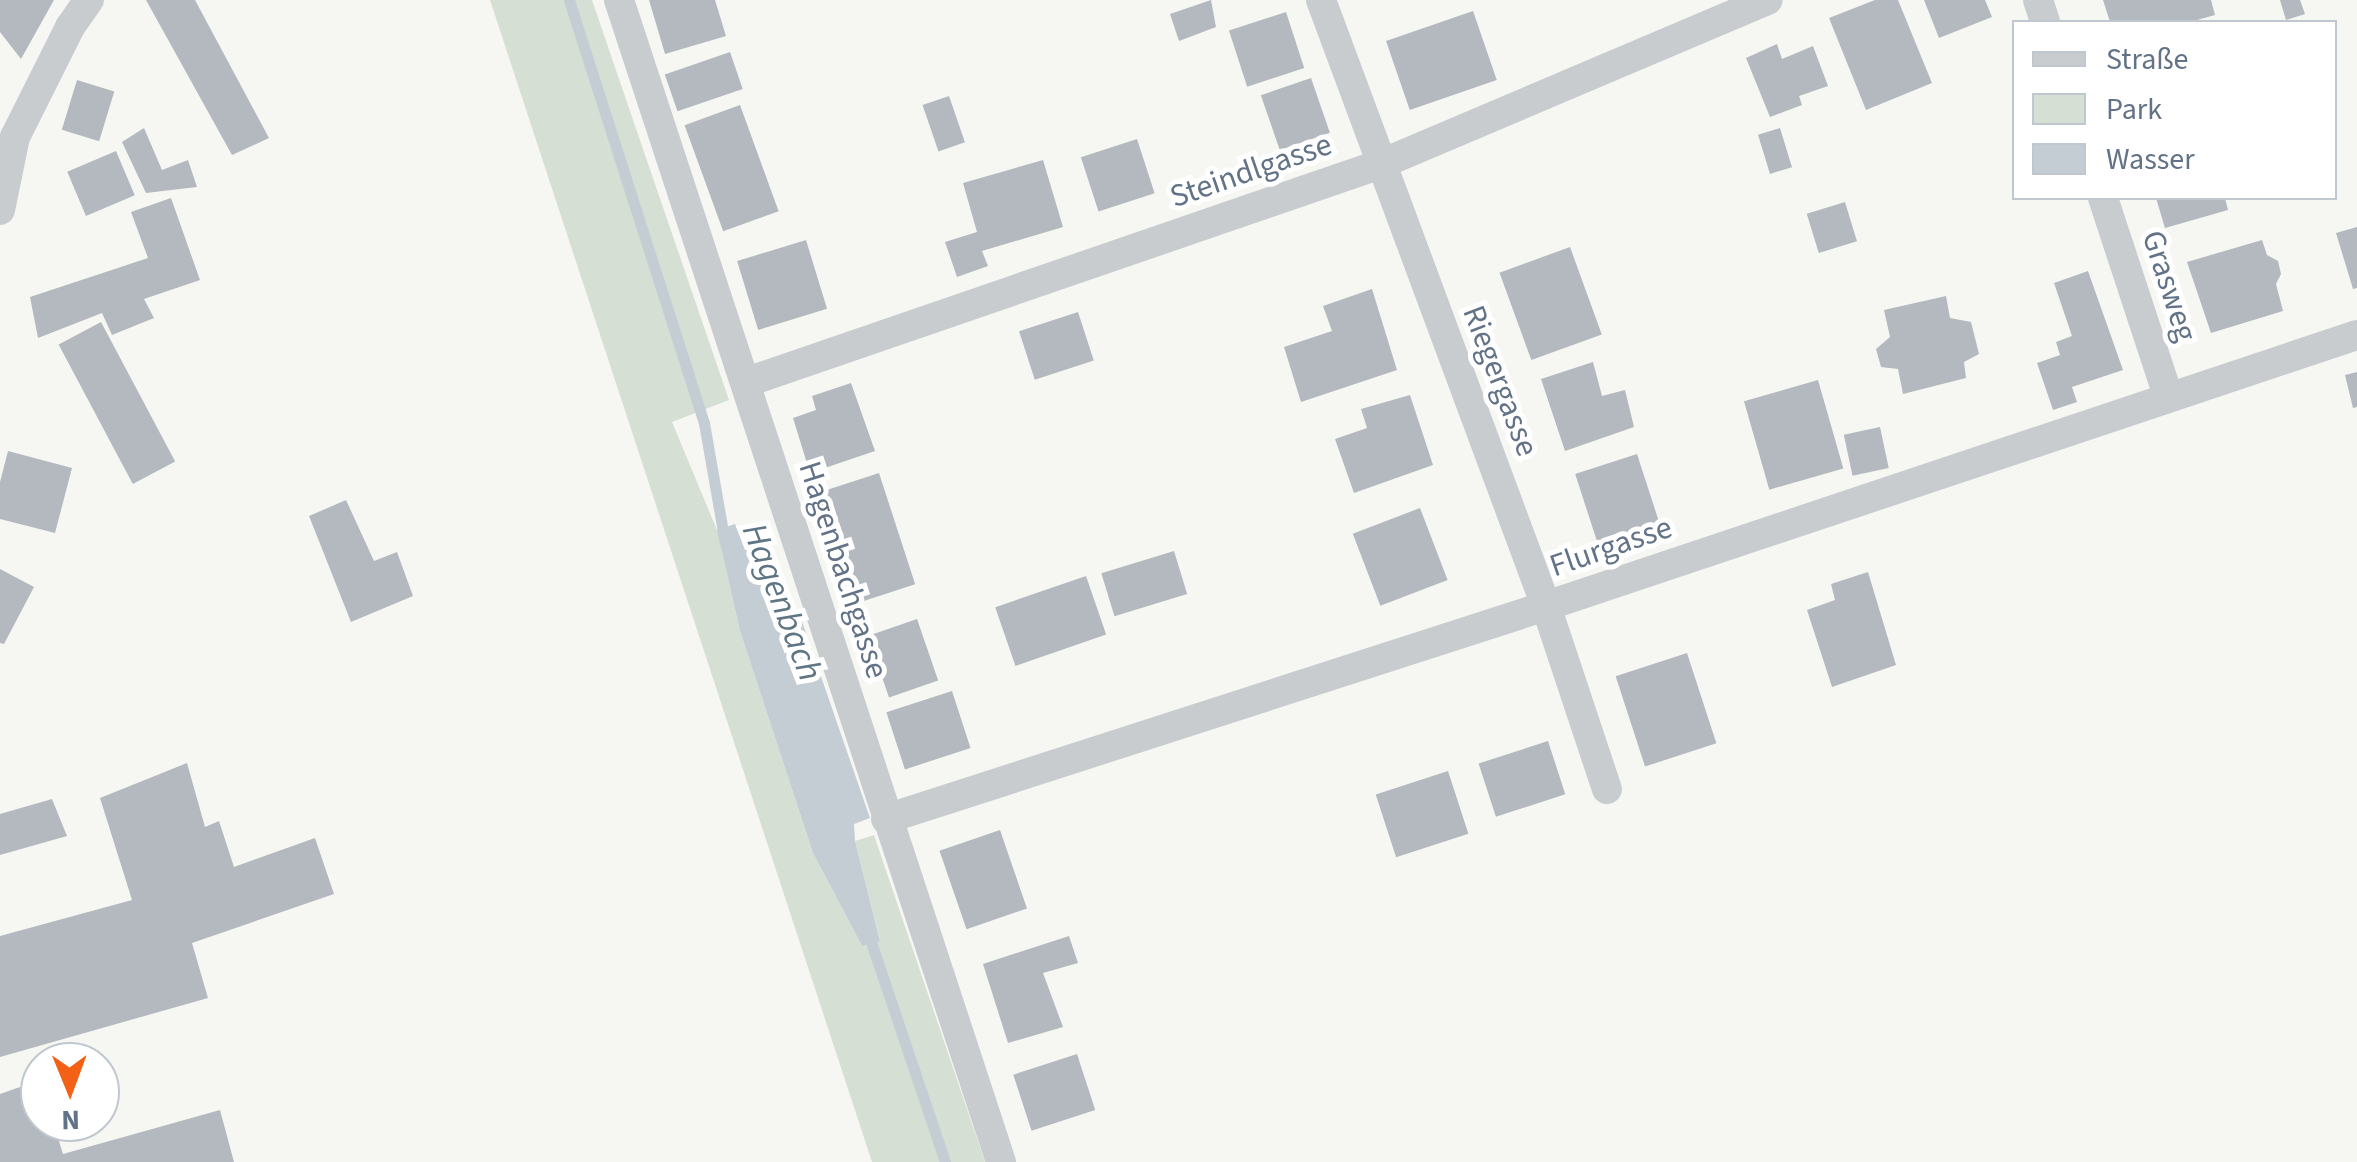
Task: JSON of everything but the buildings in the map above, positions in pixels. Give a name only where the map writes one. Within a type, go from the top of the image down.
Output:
[{"type":"street","points":[[0,210],[7,126],[89,0]]},
{"type":"street","name":"Hagenbachgasse","points":[[618,0],[1001,1162]]},
{"type":"street","name":"Riegergasse","points":[[1321,0],[1546,606],[1607,790]]},
{"type":"street","name":"Steindlgasse","points":[[747,382],[1381,164],[1768,0]]},
{"type":"street","name":"Grasweg","points":[[2104,200],[2168,396]]},
{"type":"street","name":"Flurgasse","points":[[886,819],[1546,606],[2357,335]]},
{"type":"green space","points":[[490,0],[592,0],[729,400],[672,422],[717,530],[740,631],[813,853],[862,946],[880,940],[855,841],[874,835],[985,1162],[872,1162]]},
{"type":"water","points":[[735,524],[777,616],[798,610],[870,818],[854,824],[855,841],[880,941],[862,946],[813,853],[740,631],[717,530]]},
{"type":"waterway","name":"Hagenbach","points":[[569,0],[704,423],[725,543]]},
{"type":"waterway","name":"Hagenbach","points":[[867,930],[945,1162]]}]
